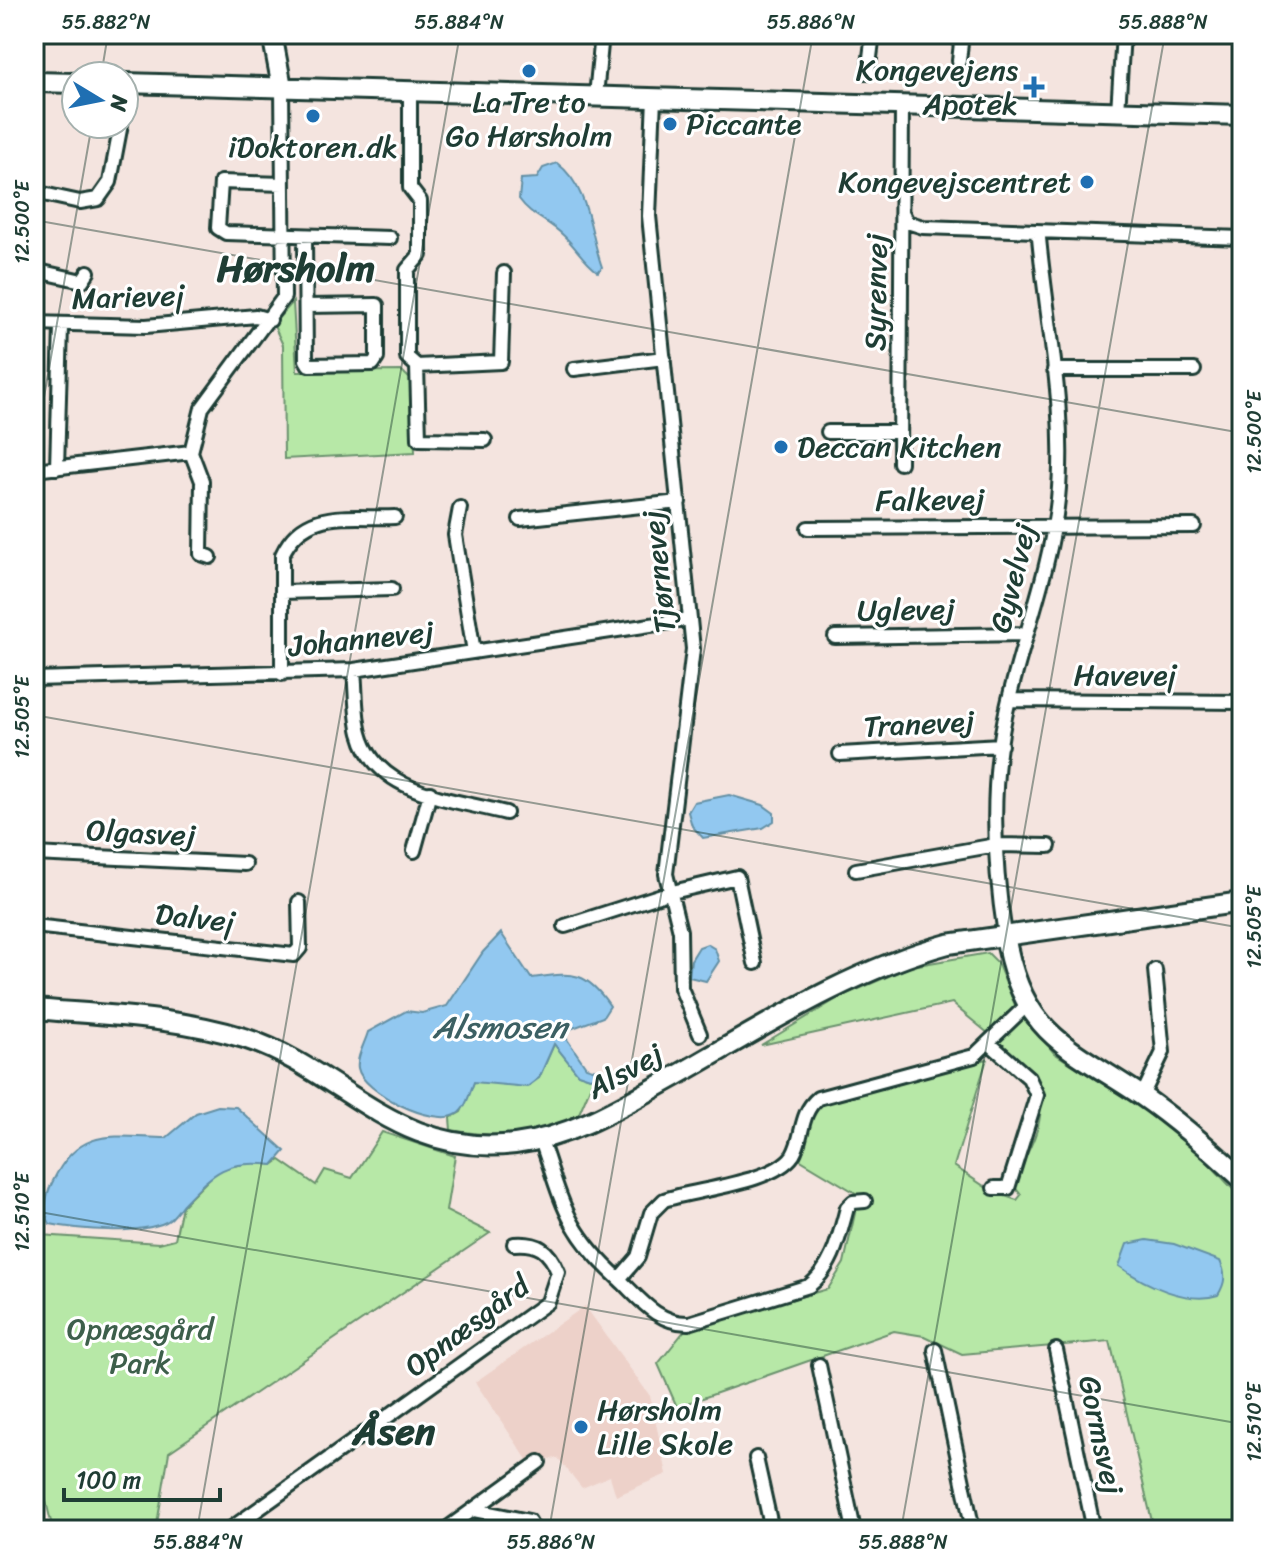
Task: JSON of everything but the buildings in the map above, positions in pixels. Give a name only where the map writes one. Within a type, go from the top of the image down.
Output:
[{"type":"street","points":[[210,557],[201,554],[202,481],[191,452],[202,408],[282,304],[282,87],[272,34]]},
{"type":"street","points":[[596,96],[602,34]]},
{"type":"street","points":[[868,73],[873,34]]},
{"type":"street","points":[[959,61],[962,34]]},
{"type":"street","points":[[1118,111],[1123,34]]},
{"type":"street","points":[[34,82],[60,83]]},
{"type":"street","points":[[140,83],[1242,115]]},
{"type":"street","points":[[410,91],[410,188],[420,201],[420,255],[407,270],[407,357],[417,366],[501,362],[504,273]]},
{"type":"street","name":"Tjørnevej","points":[[654,98],[649,211],[690,619],[692,680],[668,830],[668,893],[680,931],[681,988],[700,1034]]},
{"type":"street","name":"Syrenvej","points":[[900,463],[902,105]]},
{"type":"street","points":[[34,192],[80,202],[98,199],[110,182],[118,140]]},
{"type":"street","points":[[283,184],[221,182],[218,228],[226,233],[284,237],[390,238]]},
{"type":"street","points":[[903,214],[907,222],[923,227],[1242,238]]},
{"type":"street","name":"Gyvelvej","points":[[1005,935],[996,845],[1001,745],[1009,700],[1044,578],[1054,525],[1060,452],[1039,238],[1035,232]]},
{"type":"street","points":[[305,238],[306,306],[309,365],[373,364],[377,358],[377,305],[306,306]]},
{"type":"street","points":[[34,270],[82,281],[88,272]]},
{"type":"street","name":"Marievej","points":[[34,323],[146,326],[256,316],[270,320]]},
{"type":"street","points":[[57,468],[61,326]]},
{"type":"street","points":[[574,369],[664,358]]},
{"type":"street","points":[[417,366],[419,439],[485,440]]},
{"type":"street","points":[[1054,370],[1194,370]]},
{"type":"street","points":[[828,432],[900,432]]},
{"type":"street","points":[[34,470],[191,452]]},
{"type":"street","points":[[520,519],[679,502]]},
{"type":"street","points":[[460,508],[455,535],[474,652]]},
{"type":"street","points":[[282,674],[282,555],[300,528],[316,520],[395,517]]},
{"type":"street","name":"Falkevej","points":[[808,528],[1194,526]]},
{"type":"street","points":[[282,592],[392,589]]},
{"type":"street","name":"Johannevej","points":[[34,679],[354,670],[690,619]]},
{"type":"street","name":"Uglevej","points":[[835,637],[1026,634]]},
{"type":"street","points":[[354,670],[360,733],[371,757],[398,783],[506,813]]},
{"type":"street","name":"Havevej","points":[[1009,700],[1242,702]]},
{"type":"street","name":"Tranevej","points":[[840,754],[1001,745]]},
{"type":"street","points":[[414,851],[430,793]]},
{"type":"street","points":[[856,870],[996,845],[1049,846]]},
{"type":"street","name":"Olgasvej","points":[[34,854],[245,864]]},
{"type":"street","points":[[565,926],[668,893],[737,877],[755,963]]},
{"type":"street","name":"Dalvej","points":[[34,926],[294,955],[300,948],[299,902]]},
{"type":"street","name":"Alsvej","points":[[34,1009],[215,1030],[267,1047],[375,1113],[413,1131],[481,1145],[541,1140],[607,1114],[869,970],[948,944],[1242,902]]},
{"type":"street","points":[[1005,935],[1011,969],[1026,1006],[1069,1051],[1142,1096],[1242,1179]]},
{"type":"street","points":[[1142,1096],[1163,1052],[1155,970]]},
{"type":"street","points":[[619,1279],[638,1257],[648,1220],[659,1204],[782,1166],[796,1147],[804,1116],[818,1098],[974,1056],[1026,1006]]},
{"type":"street","points":[[989,1043],[1029,1078],[1037,1095],[1008,1188]]},
{"type":"street","points":[[541,1140],[569,1223],[578,1238],[661,1318],[675,1324],[689,1323],[809,1286],[822,1276],[830,1262],[847,1208],[853,1202],[865,1201]]},
{"type":"street","points":[[994,1188],[1008,1188],[1019,1198]]},
{"type":"street","name":"Opnæsgård","points":[[229,1530],[548,1302],[558,1272],[552,1257],[530,1243],[514,1244]]},
{"type":"street","points":[[935,1350],[973,1530]]},
{"type":"street","name":"Gormsvej","points":[[1056,1350],[1094,1530]]},
{"type":"street","points":[[819,1365],[854,1530]]},
{"type":"street","points":[[756,1458],[772,1530]]},
{"type":"street","points":[[445,1530],[539,1462]]},
{"type":"street","points":[[474,1510],[529,1521],[534,1530]]},
{"type":"shaded area","name":"Hørsholm Lille Skole","points":[[585,1306],[650,1396],[667,1474],[616,1496],[610,1476],[582,1488],[558,1458],[528,1461],[475,1382]]},
{"type":"green space","points":[[293,302],[297,372],[402,371],[412,381],[415,452],[284,459],[283,345],[273,324]]},
{"type":"green space","points":[[988,953],[997,962],[1015,1005],[1054,1053],[1144,1110],[1205,1159],[1242,1199],[1242,1530],[1154,1530],[1110,1341],[962,1354],[924,1336],[894,1331],[677,1407],[658,1364],[685,1330],[828,1289],[844,1263],[859,1195],[799,1159],[809,1118],[823,1101],[987,1059],[954,1166],[993,1192],[1017,1200],[1021,1195],[1014,1186],[1038,1125],[1040,1099],[1034,1083],[1010,1053],[952,1003],[761,1045],[840,997],[912,966]]},
{"type":"green space","points":[[554,1044],[578,1074],[590,1078],[595,1076],[575,1123],[514,1134],[451,1130],[450,1118],[461,1112],[474,1082],[539,1078]]},
{"type":"green space","name":"Opnæsgård Park","points":[[382,1132],[455,1156],[446,1211],[490,1233],[169,1452],[156,1530],[53,1530],[34,1453],[34,1187],[39,1190],[40,1235],[159,1243],[175,1239],[182,1206],[219,1169],[254,1162],[273,1165],[280,1160],[316,1185],[325,1170],[352,1178]]},
{"type":"water","points":[[557,163],[568,173],[583,198],[602,267],[598,272],[563,235],[519,199],[521,179],[537,178],[543,168]]},
{"type":"water","points":[[729,795],[763,805],[774,813],[774,821],[763,828],[703,838],[692,826],[688,812],[694,802]]},
{"type":"water","name":"Alsmosen","points":[[501,933],[531,978],[576,976],[593,985],[610,1006],[603,1017],[562,1032],[586,1067],[596,1070],[595,1076],[590,1078],[578,1074],[554,1044],[539,1078],[527,1087],[474,1082],[463,1108],[447,1117],[417,1112],[385,1097],[372,1087],[358,1068],[359,1055],[368,1032],[406,1011],[422,1013],[447,1006],[483,952]]},
{"type":"water","points":[[707,944],[715,949],[719,961],[706,981],[689,977],[691,960],[699,947]]},
{"type":"water","points":[[218,1106],[236,1107],[285,1151],[273,1165],[243,1164],[222,1170],[183,1204],[171,1219],[154,1226],[109,1230],[50,1224],[46,1208],[49,1191],[63,1163],[74,1151],[99,1138],[166,1138],[196,1113]]},
{"type":"water","points":[[1147,1240],[1174,1244],[1220,1261],[1224,1278],[1218,1295],[1180,1295],[1141,1280],[1119,1266],[1127,1244]]},
{"type":"place","name":"La Tre to Go Hørsholm","points":[[529,71]]},
{"type":"place","name":"Kongevejens Apotek","points":[[1034,87]]},
{"type":"place","name":"iDoktoren.dk","points":[[313,116]]},
{"type":"place","name":"Piccante","points":[[670,124]]},
{"type":"place","name":"Kongevejscentret","points":[[1087,182]]},
{"type":"place","name":"Deccan Kitchen","points":[[781,447]]},
{"type":"place","name":"Hørsholm Lille Skole","points":[[581,1427]]},
{"type":"district","name":"Hørsholm","points":[[296,268]]},
{"type":"district","name":"Åsen","points":[[394,1431]]}]
